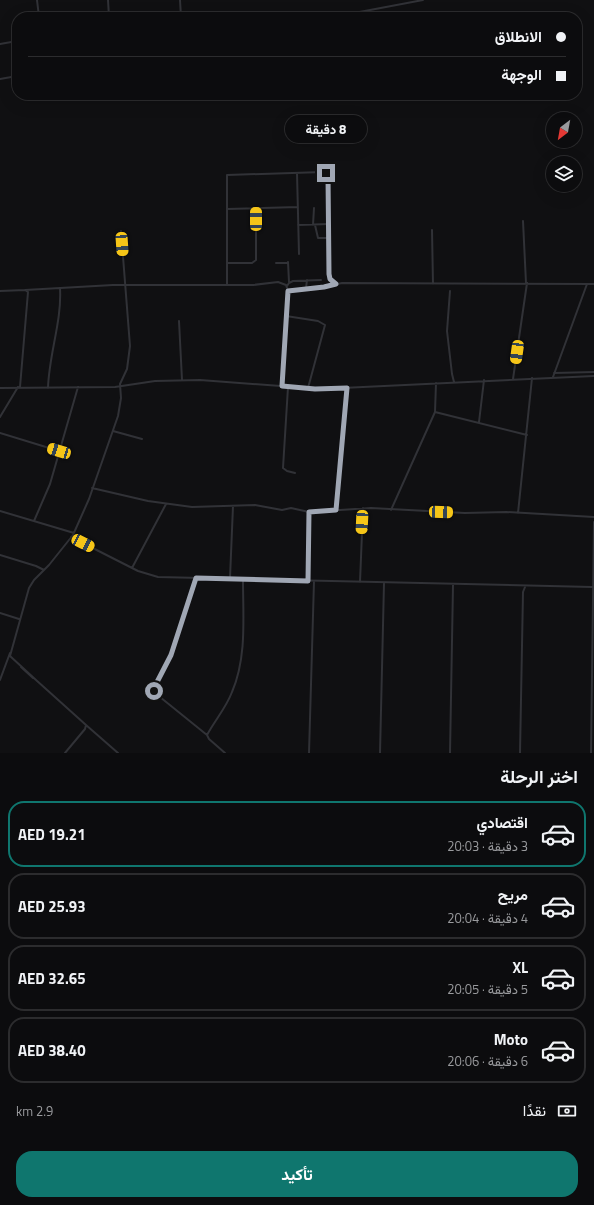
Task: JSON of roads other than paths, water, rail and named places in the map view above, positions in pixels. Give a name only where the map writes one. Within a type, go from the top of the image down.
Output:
[{"type":"street","points":[[38,0],[39,12]]},
{"type":"street","points":[[108,0],[109,12]]},
{"type":"street","points":[[180,0],[181,12]]},
{"type":"street","points":[[359,12],[423,0]]},
{"type":"street","points":[[0,44],[12,42]]},
{"type":"street","points":[[0,80],[12,77]]},
{"type":"street","points":[[227,285],[226,177],[228,175],[323,172],[327,174],[329,277],[336,284]]},
{"type":"street","points":[[297,173],[299,254]]},
{"type":"street","points":[[227,209],[298,207]]},
{"type":"street","points":[[227,263],[252,263],[256,260],[256,208]]},
{"type":"street","points":[[314,208],[314,225],[318,238],[329,238]]},
{"type":"street","points":[[513,379],[527,284],[523,221]]},
{"type":"street","points":[[298,225],[329,224]]},
{"type":"street","points":[[432,230],[433,284]]},
{"type":"street","points":[[0,680],[31,585],[74,533],[113,431],[120,402],[120,387],[127,369],[130,346],[121,231]]},
{"type":"street","points":[[276,263],[288,262],[289,283],[287,289],[282,386]]},
{"type":"street","points":[[306,288],[307,280]]},
{"type":"street","points":[[289,283],[307,280],[321,280]]},
{"type":"street","points":[[0,291],[125,284],[254,285],[281,282],[287,289]]},
{"type":"street","points":[[287,289],[324,287],[336,284],[594,284]]},
{"type":"street","points":[[553,377],[587,284]]},
{"type":"street","points":[[48,388],[51,357],[60,305],[60,288]]},
{"type":"street","points":[[0,417],[19,387],[28,294],[25,290]]},
{"type":"street","points":[[450,291],[448,338],[454,382]]},
{"type":"street","points":[[286,316],[318,321],[325,326],[308,388]]},
{"type":"street","points":[[178,321],[182,380]]},
{"type":"street","points":[[554,373],[594,372]]},
{"type":"street","points":[[0,388],[120,387],[155,381],[182,380],[228,381],[308,388],[347,388],[484,380],[594,376]]},
{"type":"street","points":[[518,513],[532,378]]},
{"type":"street","points":[[478,423],[484,380]]},
{"type":"street","points":[[391,510],[435,412],[436,383]]},
{"type":"street","points":[[288,386],[283,466],[285,470],[295,473]]},
{"type":"street","points":[[34,521],[50,484],[78,387]]},
{"type":"street","points":[[336,510],[347,388]]},
{"type":"street","points":[[435,412],[527,435]]},
{"type":"street","points":[[113,431],[142,439]]},
{"type":"street","points":[[0,433],[59,451]]},
{"type":"street","points":[[92,488],[166,504],[203,507],[255,505],[282,510],[292,508],[309,512],[363,508],[594,517]]},
{"type":"street","points":[[131,568],[166,504]]},
{"type":"street","points":[[230,578],[233,506]]},
{"type":"street","points":[[360,582],[363,508]]},
{"type":"street","points":[[0,511],[74,533]]},
{"type":"street","points":[[308,581],[309,512]]},
{"type":"street","points":[[591,753],[594,522]]},
{"type":"street","points":[[71,537],[131,568],[151,576],[230,578],[243,580],[592,587]]},
{"type":"street","points":[[0,555],[36,566],[44,570]]},
{"type":"street","points":[[196,578],[171,655],[154,689],[155,693],[207,735],[209,739],[225,753]]},
{"type":"street","points":[[207,735],[228,702],[239,672],[242,651],[243,580]]},
{"type":"street","points":[[309,753],[314,581]]},
{"type":"street","points":[[380,753],[384,583]]},
{"type":"street","points":[[450,753],[453,584]]},
{"type":"street","points":[[520,753],[523,592],[525,586]]},
{"type":"street","points":[[0,613],[19,619]]},
{"type":"street","points":[[10,652],[11,659],[118,753]]},
{"type":"street","points":[[6,661],[11,659]]},
{"type":"street","points":[[65,753],[85,729],[86,725]]}]
